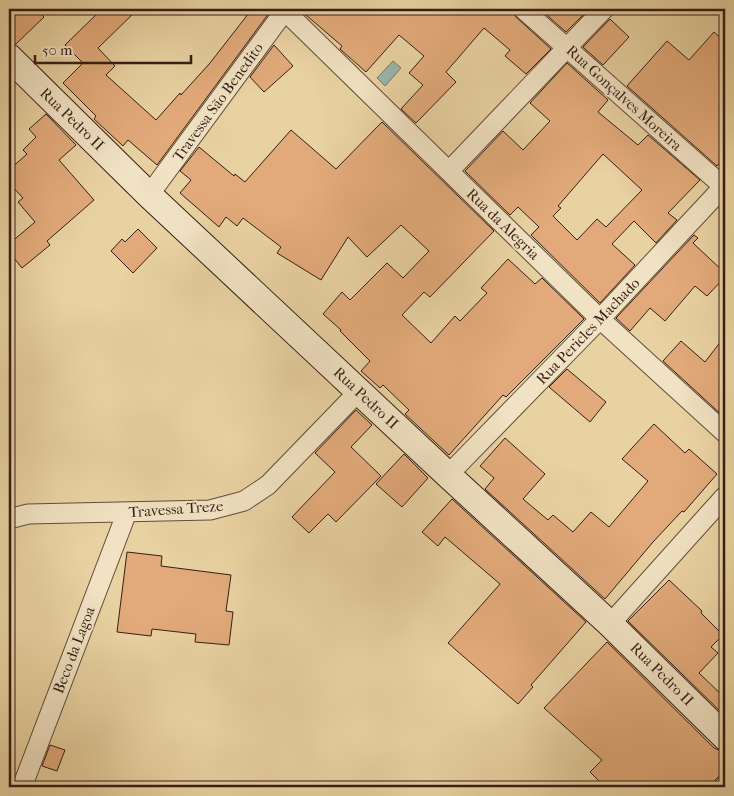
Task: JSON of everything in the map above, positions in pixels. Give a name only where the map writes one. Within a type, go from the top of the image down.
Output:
[{"type":"street","name":"Rua Gonçalves Moreira","points":[[523,9],[725,187]]},
{"type":"street","points":[[449,171],[604,9]]},
{"type":"street","name":"Rua da Alegria","points":[[286,10],[600,319],[725,433]]},
{"type":"street","name":"Travessa São Benedito","points":[[149,195],[286,10]]},
{"type":"street","name":"Rua Pedro II","points":[[9,57],[149,195],[610,624],[725,737]]},
{"type":"street","name":"Rua Pericles Machado","points":[[448,475],[725,187]]},
{"type":"street","name":"Travessa Treze","points":[[9,519],[28,514],[210,510],[244,501],[268,485],[359,391]]},
{"type":"street","points":[[610,624],[725,496]]},
{"type":"street","name":"Beco da Lagoa","points":[[22,787],[127,512]]},
{"type":"water","points":[[393,61],[401,68],[385,86],[377,78]]},
{"type":"building","points":[[9,9],[36,9],[44,17],[16,44],[9,42]]},
{"type":"building","points":[[102,9],[138,9],[98,48],[115,66],[106,75],[156,120],[210,63],[252,9],[272,9],[157,165],[128,140],[123,146],[94,119],[96,116],[63,83],[83,63],[65,45]]},
{"type":"building","points":[[299,9],[512,9],[516,17],[551,49],[526,74],[505,56],[510,50],[484,28],[446,72],[456,82],[416,123],[401,109],[423,85],[409,73],[424,56],[399,35],[366,72],[340,49],[342,46]]},
{"type":"building","points":[[540,9],[589,9],[566,32]]},
{"type":"building","points":[[610,19],[629,37],[603,65],[583,47]]},
{"type":"building","points":[[714,32],[725,42],[725,156],[717,166],[627,86],[667,41],[689,60]]},
{"type":"building","points":[[274,45],[293,66],[264,92],[250,77]]},
{"type":"building","points":[[567,63],[608,100],[598,112],[638,145],[648,135],[700,180],[668,213],[677,220],[656,243],[634,221],[612,244],[635,265],[600,303],[531,235],[539,227],[518,207],[510,215],[465,171],[503,131],[523,150],[550,121],[530,103]],"holes":[[[603,154],[642,190],[606,227],[597,219],[577,240],[553,216],[561,208],[558,206]]]},
{"type":"building","points":[[46,114],[76,145],[59,160],[94,200],[47,241],[50,245],[22,268],[9,252],[9,244],[35,222],[18,202],[23,198],[9,183],[9,170],[27,154],[23,150],[36,137],[29,129]]},
{"type":"building","points":[[382,122],[494,231],[430,297],[424,292],[402,315],[431,343],[455,316],[460,321],[487,293],[481,288],[508,259],[535,284],[542,278],[584,319],[506,397],[503,395],[449,455],[405,414],[409,410],[383,385],[380,388],[361,371],[370,361],[323,314],[342,292],[350,300],[387,263],[403,278],[429,251],[401,225],[367,257],[348,237],[321,280],[277,253],[281,247],[243,218],[237,226],[226,217],[219,227],[180,193],[191,180],[180,171],[199,147],[234,176],[235,174],[245,182],[291,130],[336,169]]},
{"type":"building","points":[[138,229],[157,248],[133,273],[111,251],[122,239],[125,242]]},
{"type":"building","points":[[694,235],[698,238],[693,243],[725,273],[725,277],[707,296],[695,286],[665,321],[650,308],[630,331],[616,318]]},
{"type":"building","points":[[725,336],[725,418],[663,361],[681,341],[705,362]]},
{"type":"building","points":[[567,369],[606,402],[590,422],[549,387]]},
{"type":"building","points":[[356,410],[372,425],[351,447],[381,476],[336,522],[328,514],[309,533],[292,517],[335,472],[315,453]]},
{"type":"building","points":[[654,424],[685,453],[689,449],[717,474],[684,512],[682,511],[653,542],[605,599],[485,489],[494,478],[480,466],[505,438],[545,474],[523,499],[548,520],[553,515],[573,532],[591,512],[609,527],[648,481],[622,459]]},
{"type":"building","points":[[404,454],[428,478],[402,507],[376,484]]},
{"type":"building","points":[[452,499],[586,622],[531,685],[533,687],[518,704],[448,643],[500,584],[445,537],[438,546],[422,532]]},
{"type":"building","points":[[127,552],[162,556],[161,566],[231,575],[226,611],[233,612],[229,645],[195,642],[196,634],[152,629],[151,636],[117,632]]},
{"type":"building","points":[[669,580],[702,611],[701,613],[723,635],[711,647],[718,653],[699,673],[725,698],[725,716],[628,621]]},
{"type":"building","points":[[607,642],[714,748],[725,752],[725,773],[717,778],[710,787],[605,787],[590,772],[602,760],[544,708]]},
{"type":"building","points":[[50,745],[65,750],[57,771],[42,766]]}]
